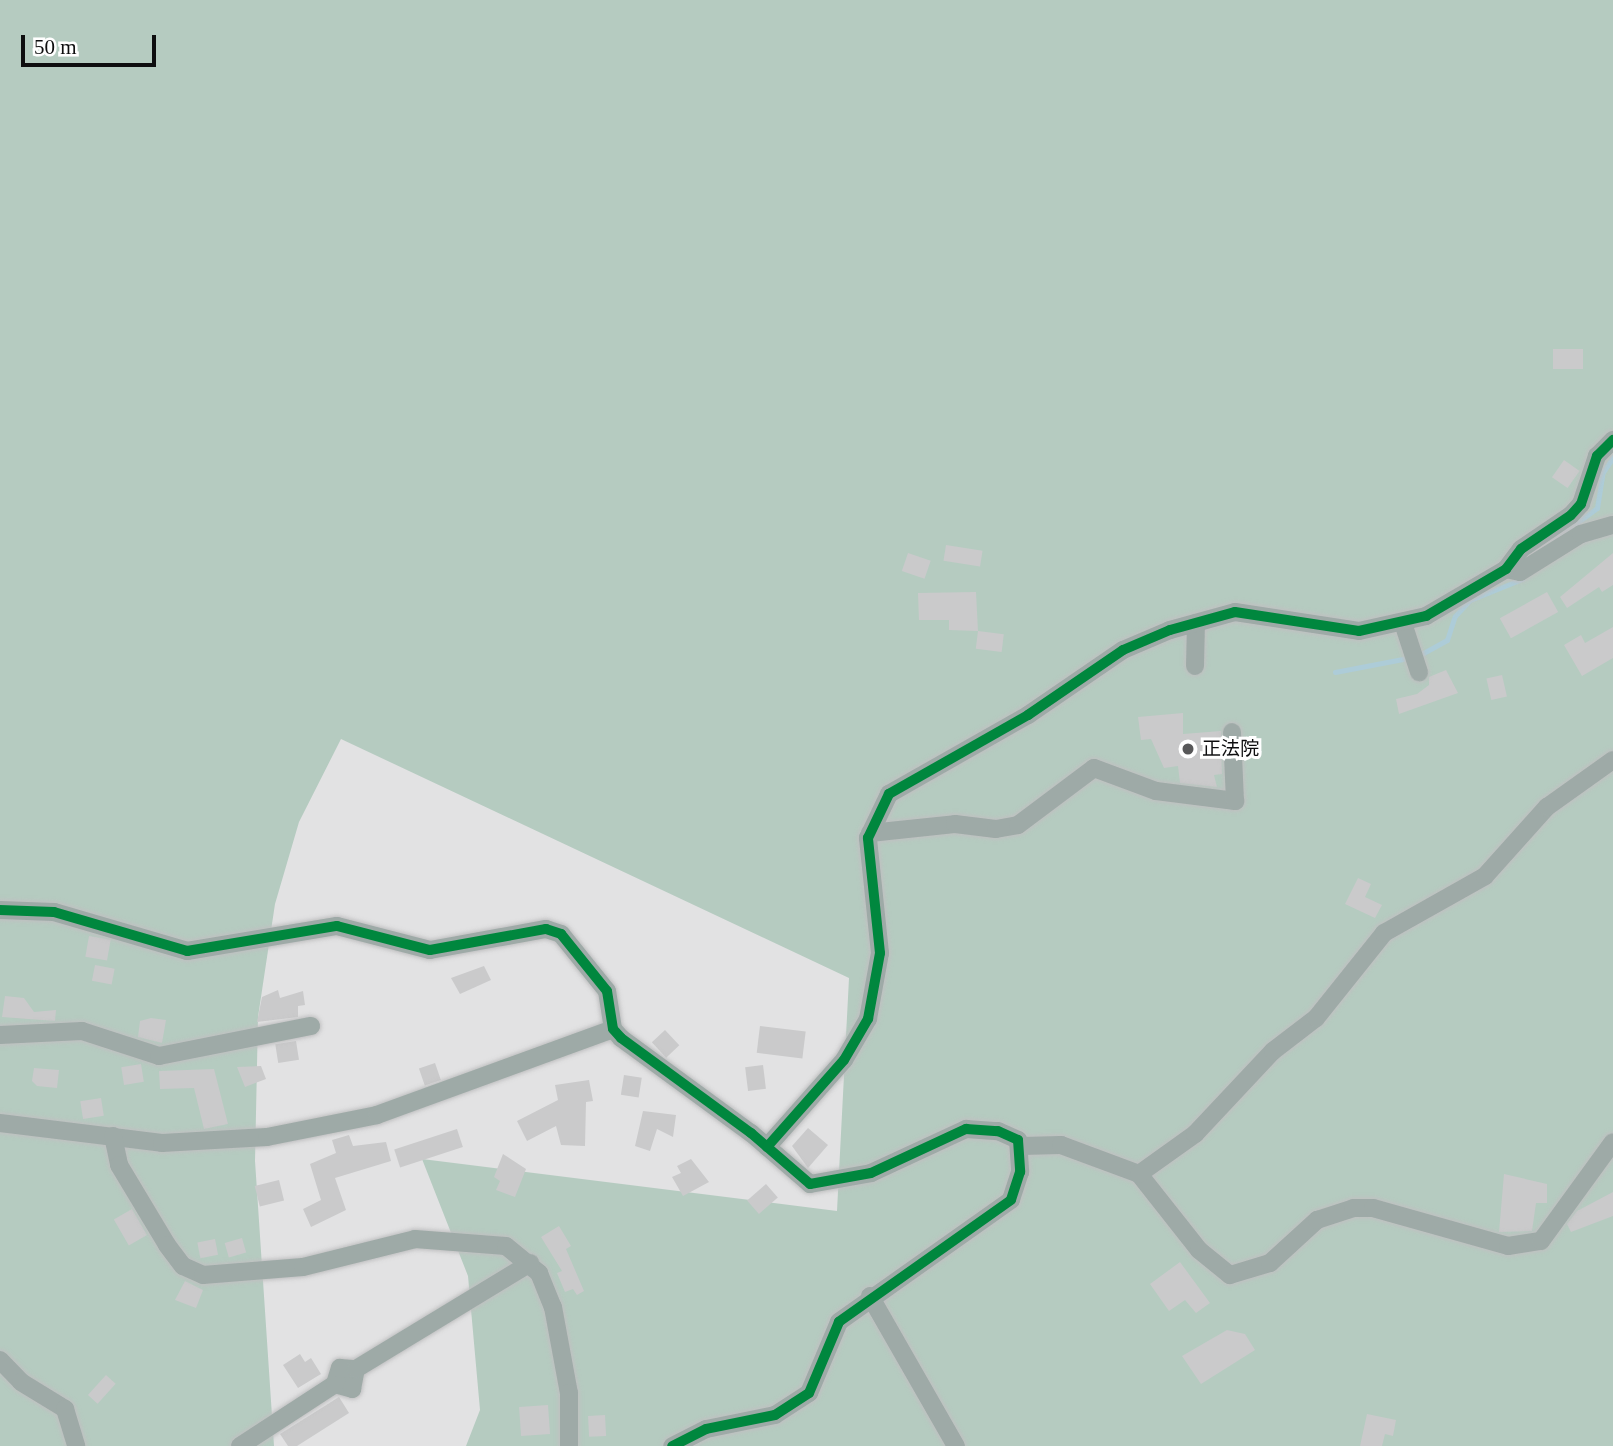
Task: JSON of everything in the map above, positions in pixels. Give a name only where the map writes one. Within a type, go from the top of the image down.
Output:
[{"type":"street","points":[[767,1147],[844,1060],[868,1019],[880,953],[867,860],[870,833],[879,805],[914,776],[1028,715],[1123,650],[1196,623],[1252,612],[1359,631],[1403,623],[1506,569],[1521,549],[1581,504],[1591,467],[1613,440]]},
{"type":"street","points":[[1506,569],[1520,572],[1581,534],[1613,525]]},
{"type":"street","points":[[1195,666],[1196,623]]},
{"type":"street","points":[[1403,623],[1419,672]]},
{"type":"street","points":[[870,833],[955,824],[996,829],[1018,825],[1094,768],[1156,791],[1235,801],[1232,732]]},
{"type":"street","points":[[1139,1174],[1195,1134],[1273,1051],[1317,1018],[1384,933],[1485,876],[1547,807],[1613,760]]},
{"type":"street","points":[[0,910],[54,912],[187,951],[337,926],[430,950],[546,929],[561,934],[607,991],[613,1029],[767,1147],[803,1179],[823,1186],[905,1160],[966,1129],[1013,1135],[1021,1146],[1018,1189],[1011,1200],[870,1296],[839,1322],[825,1347],[817,1381],[799,1401],[775,1415],[706,1429],[672,1446]]},
{"type":"street","points":[[0,1034],[37,1028],[82,1031],[159,1056],[311,1026]]},
{"type":"street","points":[[0,1123],[113,1136],[223,1143],[349,1123],[613,1029]]},
{"type":"street","points":[[113,1136],[132,1188],[167,1245],[192,1272],[219,1276],[303,1267],[415,1239],[486,1241],[506,1245],[530,1263],[553,1307],[569,1393],[569,1446]]},
{"type":"street","points":[[1021,1146],[1061,1145],[1139,1174],[1216,1268],[1244,1274],[1270,1263],[1317,1220],[1353,1208],[1373,1208],[1508,1247],[1541,1241],[1613,1142]]},
{"type":"street","points":[[240,1446],[335,1384],[340,1368],[356,1369],[530,1263]]},
{"type":"street","points":[[870,1296],[956,1446]]},
{"type":"street","points":[[0,1360],[21,1382],[65,1409],[76,1446]]},
{"type":"green space","points":[[0,0],[1613,0],[1613,1446],[466,1446],[480,1410],[468,1276],[422,1159],[837,1211],[849,978],[341,739],[299,822],[275,904],[258,1017],[255,1161],[274,1446],[0,1446]]},
{"type":"building","points":[[1553,349],[1583,349],[1583,369],[1553,369]]},
{"type":"building","points":[[1564,460],[1580,471],[1568,488],[1552,477]]},
{"type":"building","points":[[946,545],[983,551],[980,567],[943,561]]},
{"type":"building","points":[[908,553],[931,561],[925,579],[902,571]]},
{"type":"building","points":[[1613,553],[1613,585],[1602,592],[1599,587],[1567,608],[1560,597]]},
{"type":"building","points":[[976,592],[978,631],[949,630],[949,620],[919,620],[918,593]]},
{"type":"building","points":[[1547,592],[1558,612],[1511,638],[1500,618]]},
{"type":"building","points":[[1613,627],[1613,658],[1582,676],[1564,645],[1581,635],[1585,643]]},
{"type":"building","points":[[978,631],[1004,634],[1002,652],[976,649]]},
{"type":"building","points":[[1446,670],[1458,693],[1399,714],[1396,699],[1417,694],[1429,685],[1429,677]]},
{"type":"building","points":[[1502,675],[1507,696],[1491,700],[1486,679]]},
{"type":"building","name":"正法院","points":[[1183,713],[1183,734],[1221,731],[1222,774],[1214,775],[1217,787],[1180,783],[1178,766],[1164,768],[1151,739],[1141,740],[1138,717]]},
{"type":"building","points":[[1358,878],[1371,884],[1365,897],[1382,905],[1375,918],[1345,904]]},
{"type":"building","points":[[89,936],[111,940],[107,961],[85,957]]},
{"type":"building","points":[[95,965],[115,969],[112,985],[92,981]]},
{"type":"building","points":[[484,966],[491,980],[460,994],[451,978]]},
{"type":"building","points":[[278,990],[280,998],[303,991],[305,1005],[298,1006],[298,1017],[257,1022],[262,997]]},
{"type":"building","points":[[5,996],[24,998],[34,1012],[56,1010],[55,1021],[2,1017]]},
{"type":"building","points":[[151,1018],[166,1020],[162,1043],[138,1037],[140,1021]]},
{"type":"building","points":[[760,1026],[806,1032],[802,1058],[757,1053]]},
{"type":"building","points":[[665,1030],[679,1045],[666,1058],[652,1042]]},
{"type":"building","points":[[296,1041],[299,1060],[278,1063],[275,1044]]},
{"type":"building","points":[[435,1063],[441,1080],[425,1086],[419,1069]]},
{"type":"building","points":[[141,1064],[144,1082],[124,1085],[121,1067]]},
{"type":"building","points":[[763,1065],[766,1089],[748,1091],[745,1067]]},
{"type":"building","points":[[261,1066],[266,1079],[245,1087],[237,1067]]},
{"type":"building","points":[[34,1068],[59,1070],[57,1088],[37,1086],[32,1081]]},
{"type":"building","points":[[214,1069],[228,1124],[204,1129],[194,1088],[160,1089],[159,1071]]},
{"type":"building","points":[[624,1075],[642,1078],[639,1098],[621,1095]]},
{"type":"building","points":[[589,1080],[593,1101],[586,1102],[585,1146],[561,1145],[556,1126],[527,1141],[517,1121],[558,1100],[555,1085]]},
{"type":"building","points":[[101,1098],[104,1116],[83,1119],[80,1101]]},
{"type":"building","points":[[643,1111],[676,1115],[673,1137],[657,1129],[650,1151],[635,1146]]},
{"type":"building","points":[[808,1128],[828,1145],[808,1168],[792,1146]]},
{"type":"building","points":[[457,1129],[463,1147],[400,1167],[394,1149]]},
{"type":"building","points":[[349,1135],[353,1146],[386,1142],[391,1161],[335,1178],[346,1210],[311,1227],[303,1209],[321,1200],[310,1164],[336,1153],[332,1140]]},
{"type":"building","points":[[503,1154],[526,1169],[515,1197],[496,1190],[500,1181],[494,1177]]},
{"type":"building","points":[[691,1159],[709,1182],[683,1196],[672,1177],[681,1173],[677,1166]]},
{"type":"building","points":[[1504,1174],[1547,1184],[1547,1203],[1536,1203],[1532,1231],[1499,1232]]},
{"type":"building","points":[[279,1180],[284,1200],[260,1206],[255,1186]]},
{"type":"building","points":[[766,1184],[778,1198],[759,1214],[747,1200]]},
{"type":"building","points":[[1613,1192],[1613,1216],[1571,1232],[1567,1224],[1577,1211]]},
{"type":"building","points":[[132,1209],[147,1235],[129,1245],[114,1220]]},
{"type":"building","points":[[559,1226],[571,1246],[566,1249],[584,1291],[577,1295],[573,1289],[565,1292],[557,1273],[562,1271],[541,1237]]},
{"type":"building","points":[[242,1238],[246,1252],[229,1257],[225,1243]]},
{"type":"building","points":[[215,1239],[218,1255],[200,1258],[197,1242]]},
{"type":"building","points":[[1180,1262],[1210,1303],[1196,1313],[1185,1300],[1169,1311],[1150,1284]]},
{"type":"building","points":[[185,1281],[203,1290],[196,1308],[175,1300]]},
{"type":"building","points":[[1227,1330],[1245,1334],[1255,1350],[1201,1384],[1182,1356]]},
{"type":"building","points":[[300,1354],[305,1362],[311,1358],[321,1374],[298,1388],[283,1365]]},
{"type":"building","points":[[106,1375],[116,1384],[98,1404],[88,1395]]},
{"type":"building","points":[[339,1397],[349,1413],[297,1446],[288,1446],[280,1434]]},
{"type":"building","points":[[548,1405],[550,1434],[521,1436],[519,1407]]},
{"type":"building","points":[[1367,1414],[1396,1420],[1393,1436],[1385,1434],[1382,1446],[1360,1446]]},
{"type":"building","points":[[605,1415],[606,1436],[589,1437],[588,1416]]},
{"type":"waterway","points":[[1531,557],[1597,508],[1603,472],[1613,457]]},
{"type":"waterway","points":[[1418,656],[1447,640],[1455,616],[1470,600],[1522,579]]},
{"type":"waterway","points":[[1335,672],[1403,659]]},
{"type":"cycle path","points":[[767,1147],[844,1060],[868,1019],[880,953],[868,838],[889,794],[1028,715],[1123,650],[1170,630],[1235,612],[1359,631],[1426,616],[1506,569],[1521,549],[1571,515],[1581,504],[1597,456],[1613,440]]},
{"type":"cycle path","points":[[0,910],[54,912],[187,951],[337,926],[430,950],[546,929],[561,934],[607,991],[613,1029],[621,1038],[751,1133],[810,1184],[871,1173],[966,1129],[998,1131],[1018,1140],[1020,1172],[1011,1200],[839,1322],[809,1393],[775,1415],[706,1429],[672,1446]]},
{"type":"place","name":"正法院","points":[[1188,749]]}]
